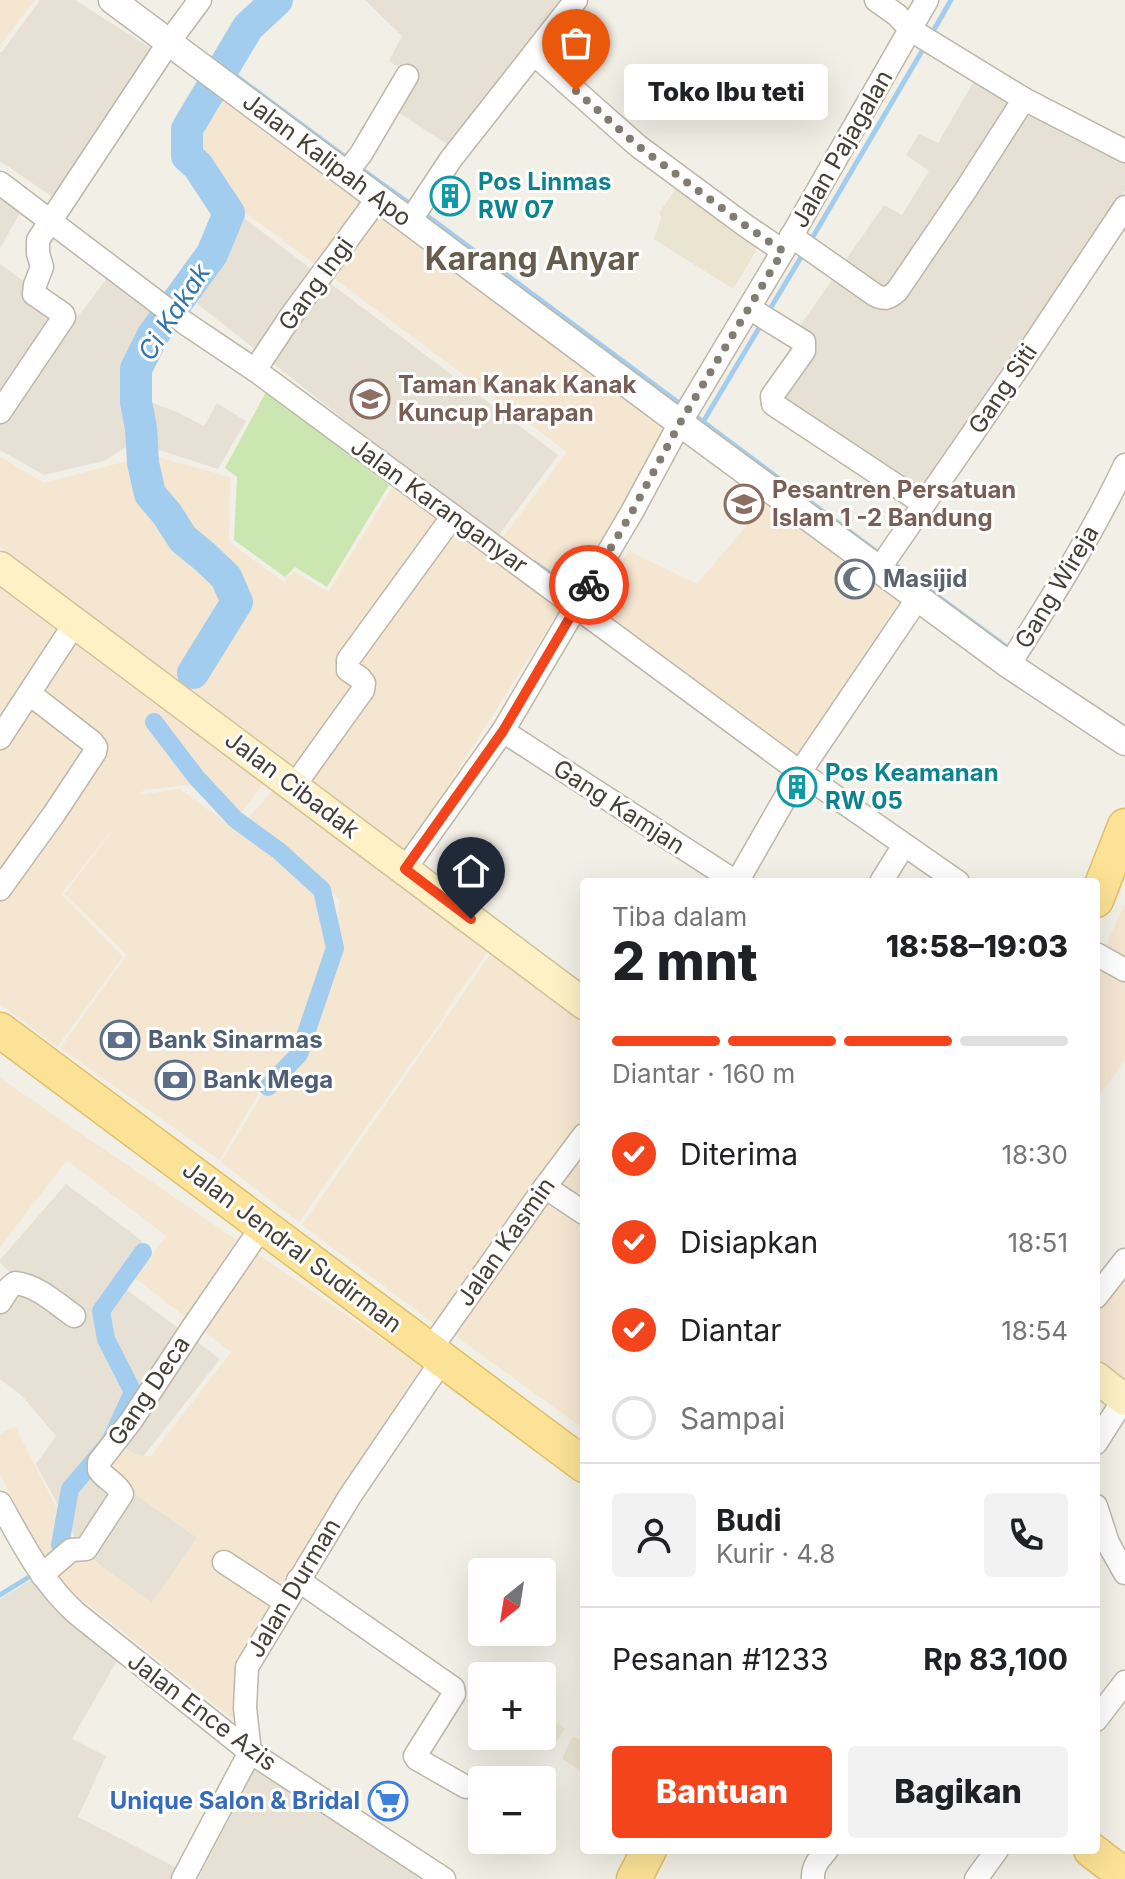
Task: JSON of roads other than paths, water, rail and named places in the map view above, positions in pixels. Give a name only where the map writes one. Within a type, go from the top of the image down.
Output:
[{"type":"main road","name":"Jalan Cibadak","points":[[0,567],[580,1001]]},
{"type":"main road","points":[[1100,890],[1125,826]]},
{"type":"main road","name":"Jalan Jendral Sudirman","points":[[0,1030],[580,1462]]},
{"type":"main road","points":[[1100,1380],[1125,1400]]},
{"type":"main road","points":[[634,1879],[647,1854]]},
{"type":"main road","points":[[1096,1854],[1125,1876]]},
{"type":"street","name":"Jalan Kalipah Apo","points":[[112,0],[232,89],[353,165],[378,198],[415,212],[680,423],[1009,665],[1125,742]]},
{"type":"street","points":[[0,412],[64,317],[34,294],[42,265],[38,240],[200,0]]},
{"type":"street","points":[[415,212],[451,159],[576,0]]},
{"type":"street","points":[[876,0],[917,34],[1024,99],[1125,151]]},
{"type":"street","name":"Jalan Pajagalan","points":[[405,869],[503,731],[632,512],[680,423],[917,34],[927,0]]},
{"type":"street","points":[[534,54],[638,146],[746,226],[787,244],[882,298],[888,298],[897,291],[1024,99]]},
{"type":"street","points":[[353,165],[407,76]]},
{"type":"street","name":"Jalan Karanganyar","points":[[0,183],[185,323],[255,370],[800,772],[952,878]]},
{"type":"street","name":"Gang Ingi","points":[[255,370],[378,198]]},
{"type":"street","name":"Gang Siti","points":[[879,569],[1125,207]]},
{"type":"street","points":[[749,308],[804,342],[804,351],[772,396],[773,404],[924,504]]},
{"type":"street","name":"Gang Wireja","points":[[1009,665],[1070,570],[1125,465]]},
{"type":"street","points":[[294,786],[363,690],[364,683],[348,670],[348,660],[453,516]]},
{"type":"street","points":[[738,878],[800,772],[918,598]]},
{"type":"street","points":[[0,738],[75,623]]},
{"type":"street","points":[[0,889],[54,814],[96,747],[30,694]]},
{"type":"street","name":"Gang Kamjan","points":[[503,731],[730,878]]},
{"type":"street","points":[[883,878],[904,845]]},
{"type":"street","points":[[1100,956],[1125,970]]},
{"type":"street","name":"Jalan Kasmin","points":[[436,1354],[545,1187],[580,1140]]},
{"type":"street","points":[[545,1187],[580,1210]]},
{"type":"street","name":"Gang Deca","points":[[42,1575],[71,1550],[86,1549],[100,1530],[122,1494],[104,1477],[99,1470],[99,1462],[131,1421],[263,1225]]},
{"type":"street","points":[[1100,1292],[1125,1260]]},
{"type":"street","points":[[0,1302],[15,1283],[23,1284],[74,1316]]},
{"type":"street","name":"Jalan Durman","points":[[250,1752],[245,1708],[247,1667],[436,1354]]},
{"type":"street","points":[[1100,1437],[1125,1400]]},
{"type":"street","name":"Jalan Ence Azis","points":[[0,1503],[42,1575],[57,1596],[76,1613],[250,1752],[430,1875]]},
{"type":"street","points":[[1100,1518],[1108,1543],[1125,1573]]},
{"type":"street","points":[[224,1562],[285,1602]]},
{"type":"street","points":[[298,1580],[453,1688],[454,1694],[415,1756],[466,1787]]},
{"type":"street","points":[[1100,1715],[1125,1682]]},
{"type":"street","points":[[183,1879],[250,1752]]},
{"type":"street","points":[[813,1879],[812,1871],[824,1854]]},
{"type":"street","points":[[976,1879],[994,1854]]},
{"type":"waterway","name":"Ci Kakak","points":[[193,673],[237,602],[226,577],[183,539],[150,494],[136,402],[136,369],[153,335],[212,254],[229,213],[198,166],[187,156],[187,129],[248,27],[277,0]]},
{"type":"waterway","points":[[931,35],[951,0]]},
{"type":"waterway","points":[[811,240],[925,46]]},
{"type":"waterway","points":[[224,67],[348,159]]},
{"type":"waterway","points":[[360,168],[413,206]]},
{"type":"waterway","points":[[422,212],[683,406]]},
{"type":"waterway","points":[[767,314],[803,254]]},
{"type":"waterway","points":[[703,422],[762,323]]},
{"type":"waterway","points":[[694,415],[881,555]]},
{"type":"waterway","points":[[535,563],[577,592]]},
{"type":"waterway","points":[[894,564],[1012,651]]},
{"type":"waterway","name":"Ci Kakak","points":[[154,722],[196,777],[235,819],[279,851],[322,890],[335,948],[299,1054],[268,1087]]},
{"type":"waterway","name":"Ci Kakak","points":[[60,1545],[70,1489],[110,1442],[133,1392],[106,1339],[101,1311],[143,1252]]},
{"type":"waterway","name":"Ci Kakak","points":[[0,1595],[29,1577]]},
{"type":"place","name":"Toko Ibu teti","points":[[576,91]]},
{"type":"place","name":"Pos Linmas RW 07","points":[[450,196]]},
{"type":"place","name":"Taman Kanak Kanak Kuncup Harapan","points":[[370,399]]},
{"type":"place","name":"Pesantren Persatuan Islam 1 -2 Bandung","points":[[744,504]]},
{"type":"place","name":"Masijid","points":[[855,579]]},
{"type":"place","name":"Pos Keamanan RW 05","points":[[797,787]]},
{"type":"place","name":"Bank Sinarmas","points":[[120,1040]]},
{"type":"place","name":"Bank Mega","points":[[175,1080]]},
{"type":"place","name":"Unique Salon & Bridal","points":[[388,1801]]},
{"type":"district","name":"Karang Anyar","points":[[532,259]]}]
